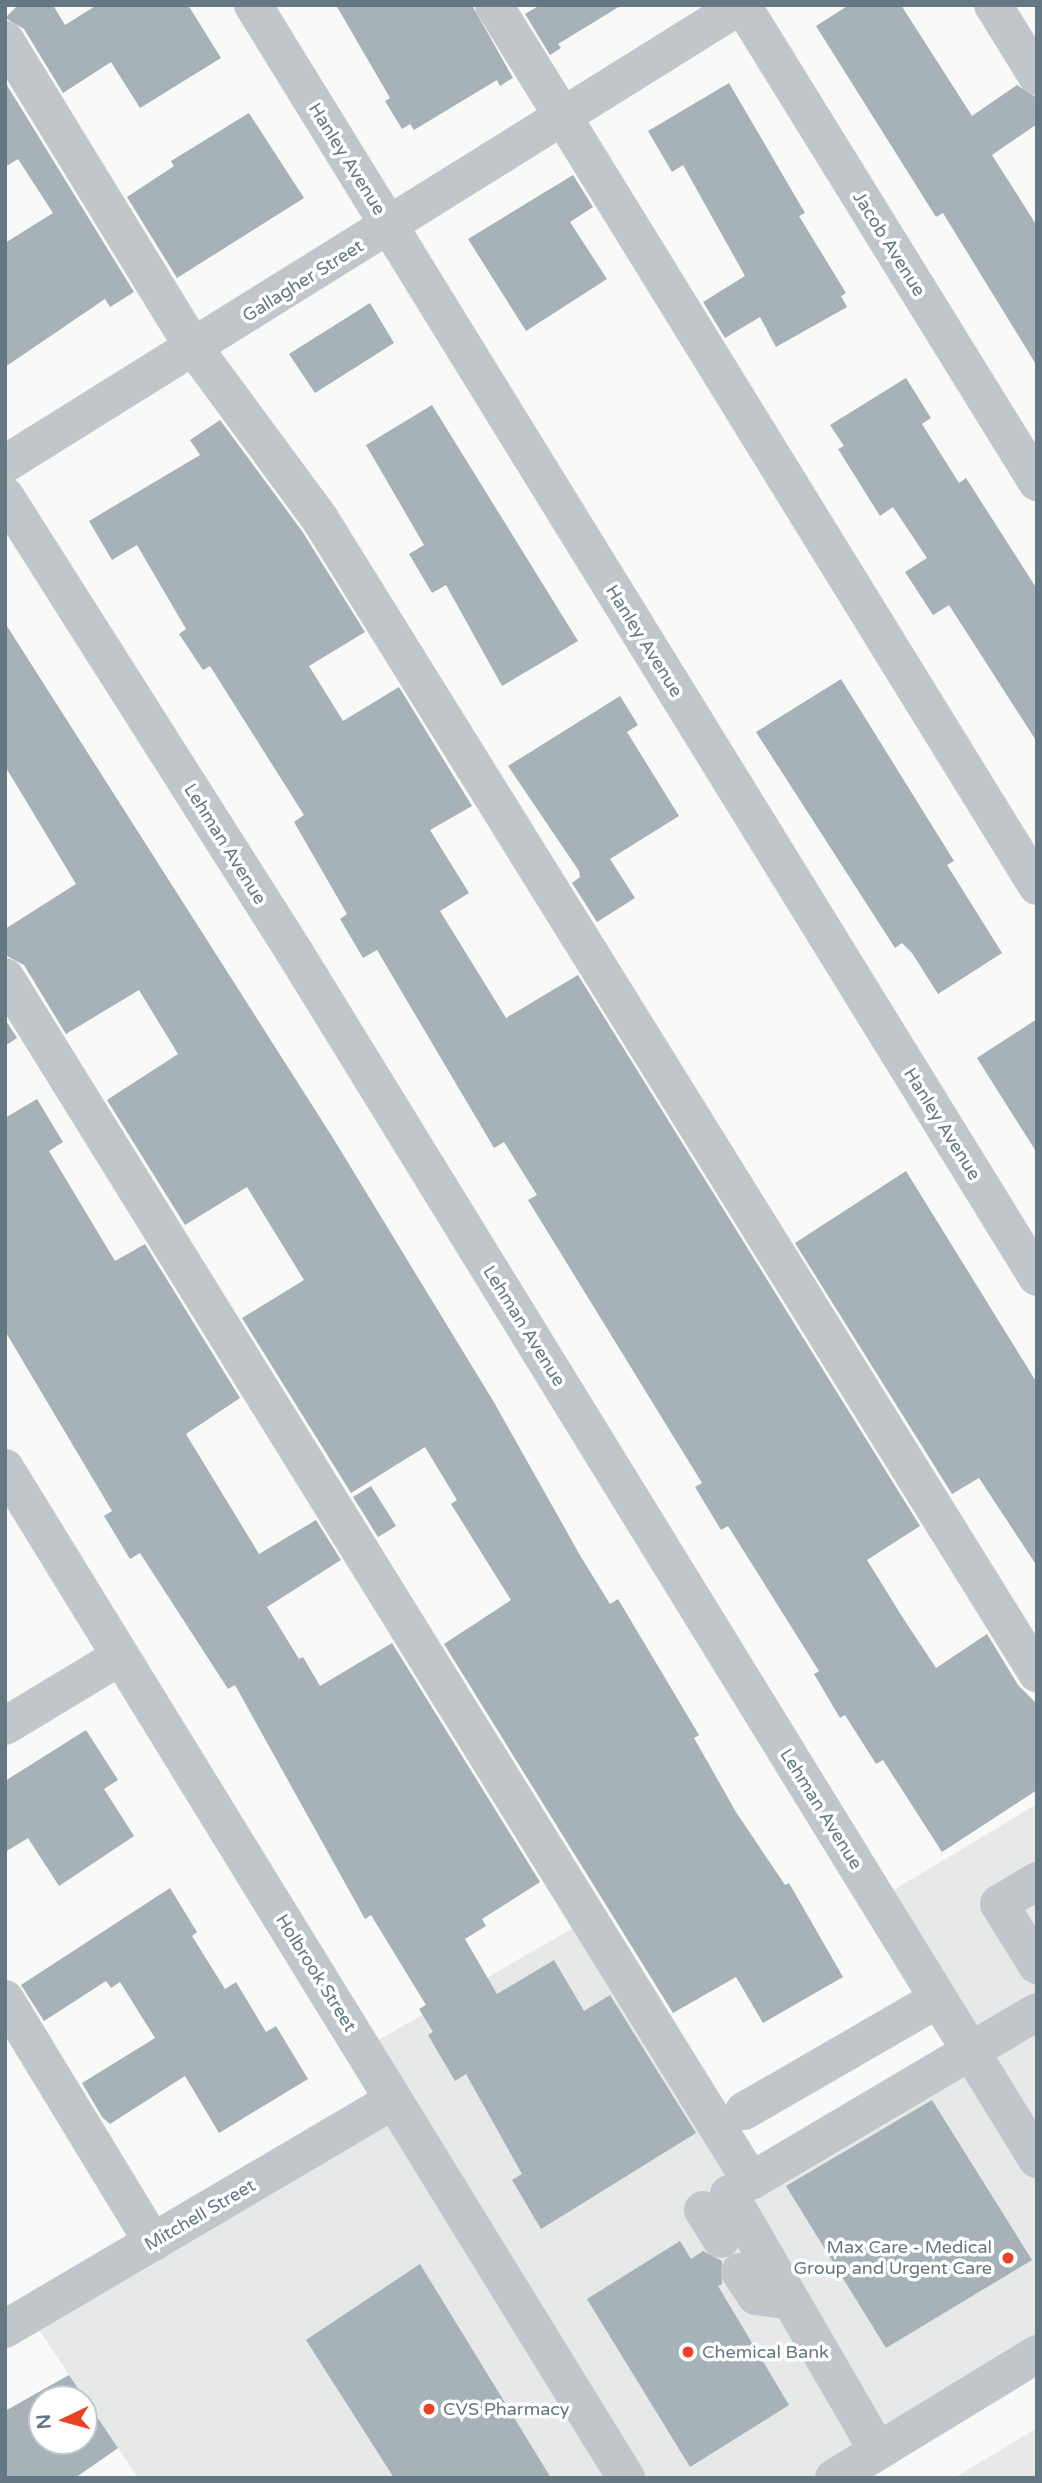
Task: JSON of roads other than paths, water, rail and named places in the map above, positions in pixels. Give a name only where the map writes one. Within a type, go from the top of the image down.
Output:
[{"type":"street","name":"Hanley Avenue","points":[[253,5],[1037,1277]]},
{"type":"street","points":[[494,5],[1037,886]]},
{"type":"street","name":"Gallagher Street","points":[[5,464],[390,228],[741,5]]},
{"type":"street","name":"Jacob Avenue","points":[[741,5],[1037,482]]},
{"type":"street","points":[[993,5],[1037,76]]},
{"type":"street","points":[[5,40],[194,348],[320,519],[1037,1673]]},
{"type":"street","name":"Lehman Avenue","points":[[5,496],[295,953],[1037,2159]]},
{"type":"street","points":[[5,977],[751,2181],[1037,2012]]},
{"type":"street","name":"Holbrook Street","points":[[5,1468],[626,2478]]},
{"type":"street","points":[[5,1726],[121,1656]]},
{"type":"street","points":[[1037,1881],[999,1904],[1037,1965]]},
{"type":"street","points":[[744,2111],[938,1999]]},
{"type":"street","points":[[9,2014],[153,2242]]},
{"type":"street","name":"Mitchell Street","points":[[5,2329],[394,2100]]},
{"type":"street","points":[[718,2214],[791,2301],[878,2451]]},
{"type":"street","points":[[740,2272],[756,2296],[791,2301]]},
{"type":"street","points":[[834,2478],[1037,2354]]},
{"type":"place","name":"Max Care - Medical Group and Urgent Care","points":[[1008,2258]]},
{"type":"place","name":"Chemical Bank","points":[[688,2352]]},
{"type":"place","name":"CVS Pharmacy","points":[[429,2409]]}]
